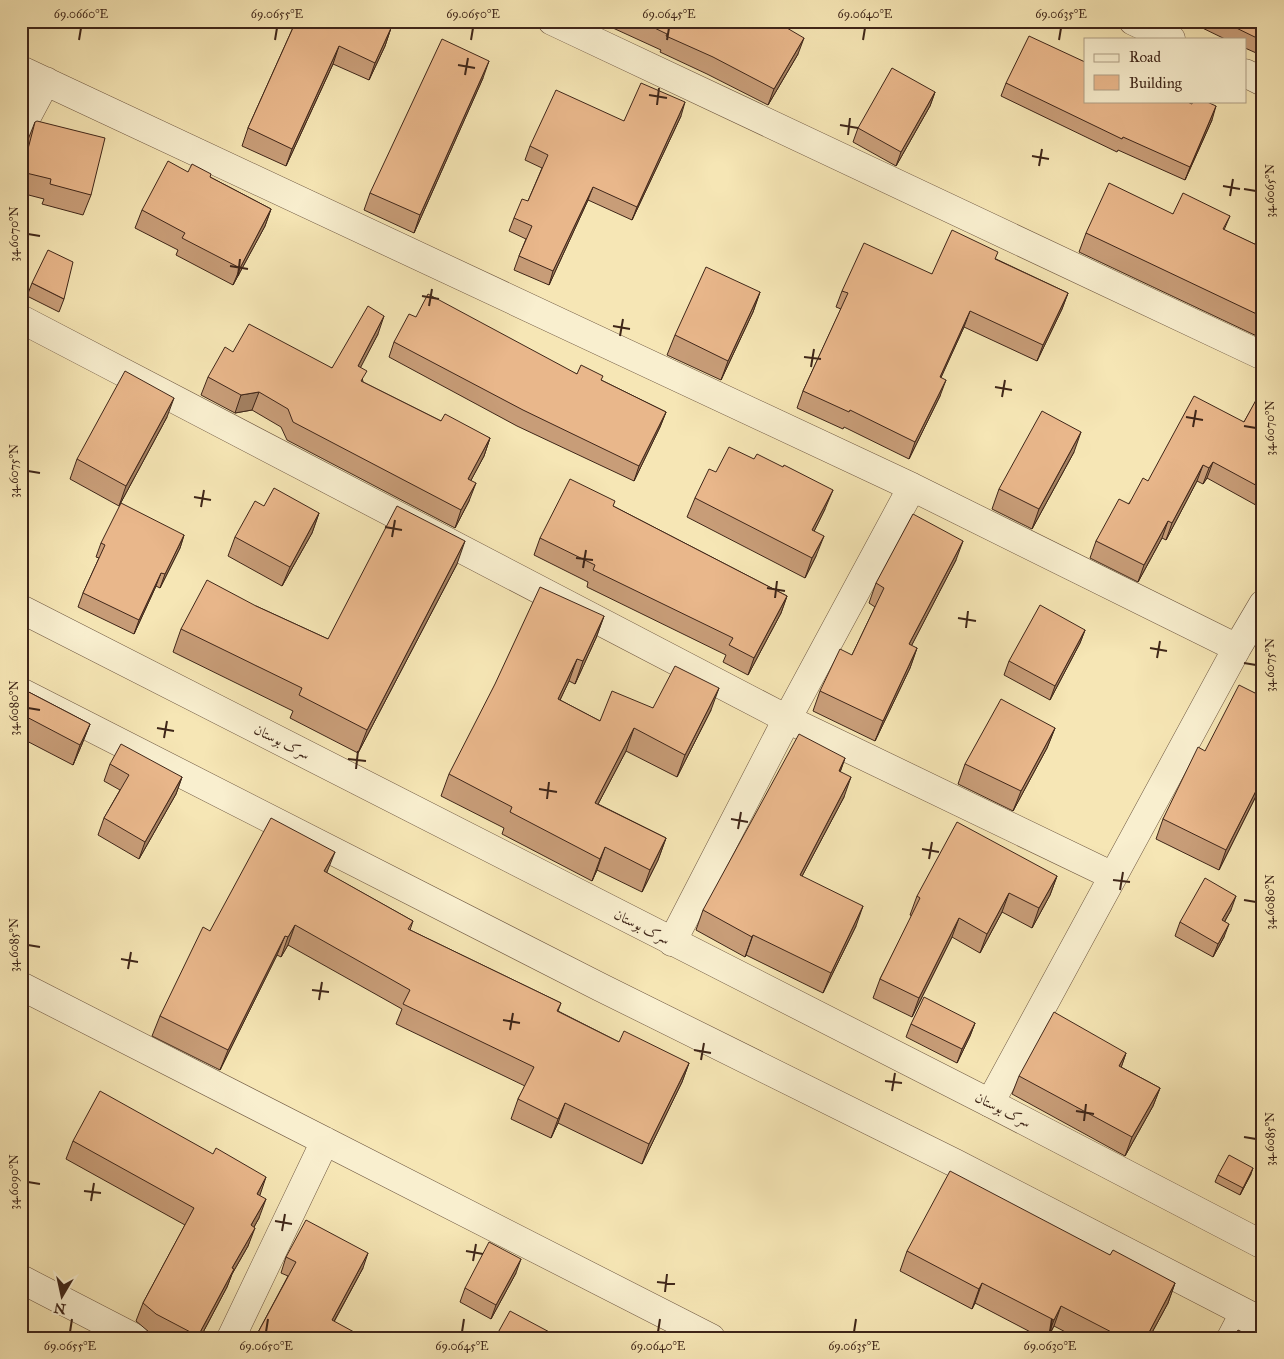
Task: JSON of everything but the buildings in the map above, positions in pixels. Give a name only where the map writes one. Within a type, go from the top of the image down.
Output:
[{"type":"street","points":[[552,21],[1263,356]]},
{"type":"street","points":[[1133,21],[1169,38]]},
{"type":"street","points":[[1246,74],[1263,82]]},
{"type":"street","points":[[21,128],[33,75],[912,487],[1236,648]]},
{"type":"street","points":[[21,319],[787,720],[1113,876]]},
{"type":"street","points":[[672,942],[787,720],[912,487]]},
{"type":"street","points":[[990,1103],[1236,648],[1263,604]]},
{"type":"street","name":"سرک بوستان","points":[[21,608],[990,1103],[1263,1245]]},
{"type":"street","points":[[21,692],[583,978],[955,1163],[1254,1317],[1231,1338]]},
{"type":"street","points":[[21,986],[711,1338]]},
{"type":"street","points":[[232,1338],[325,1141]]},
{"type":"street","points":[[21,1279],[135,1338]]}]
